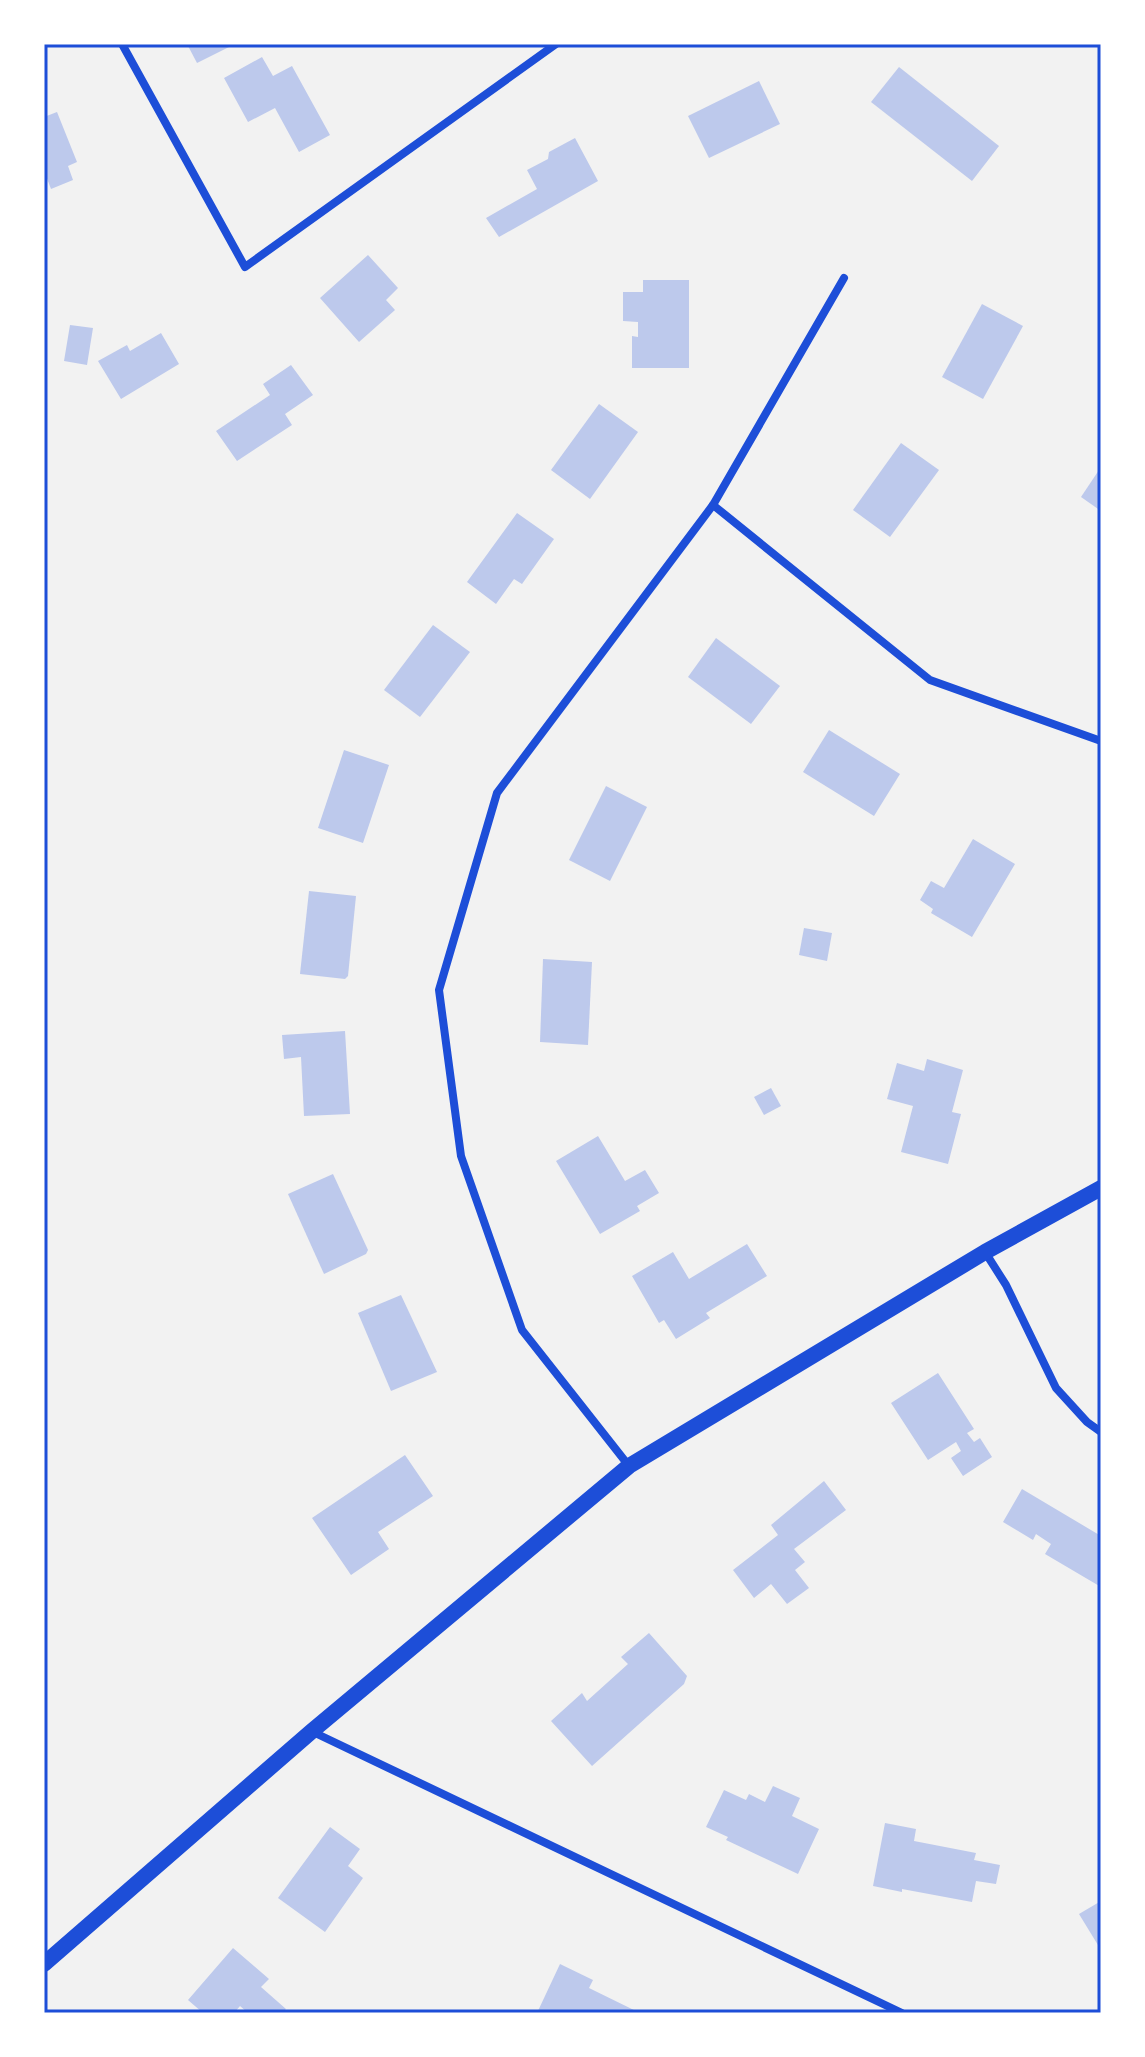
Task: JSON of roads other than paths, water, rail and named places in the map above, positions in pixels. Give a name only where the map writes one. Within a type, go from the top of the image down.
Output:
[{"type":"main road","points":[[44,1964],[312,1731],[629,1466],[985,1252],[1101,1188]]},
{"type":"street","points":[[122,44],[245,267],[556,44]]},
{"type":"street","points":[[629,1466],[522,1330],[461,1156],[439,990],[497,793],[713,505],[844,278]]},
{"type":"street","points":[[713,505],[930,680],[1101,741]]},
{"type":"street","points":[[985,1252],[1006,1285],[1056,1388],[1087,1422],[1101,1432]]},
{"type":"street","points":[[312,1731],[902,2013]]}]
